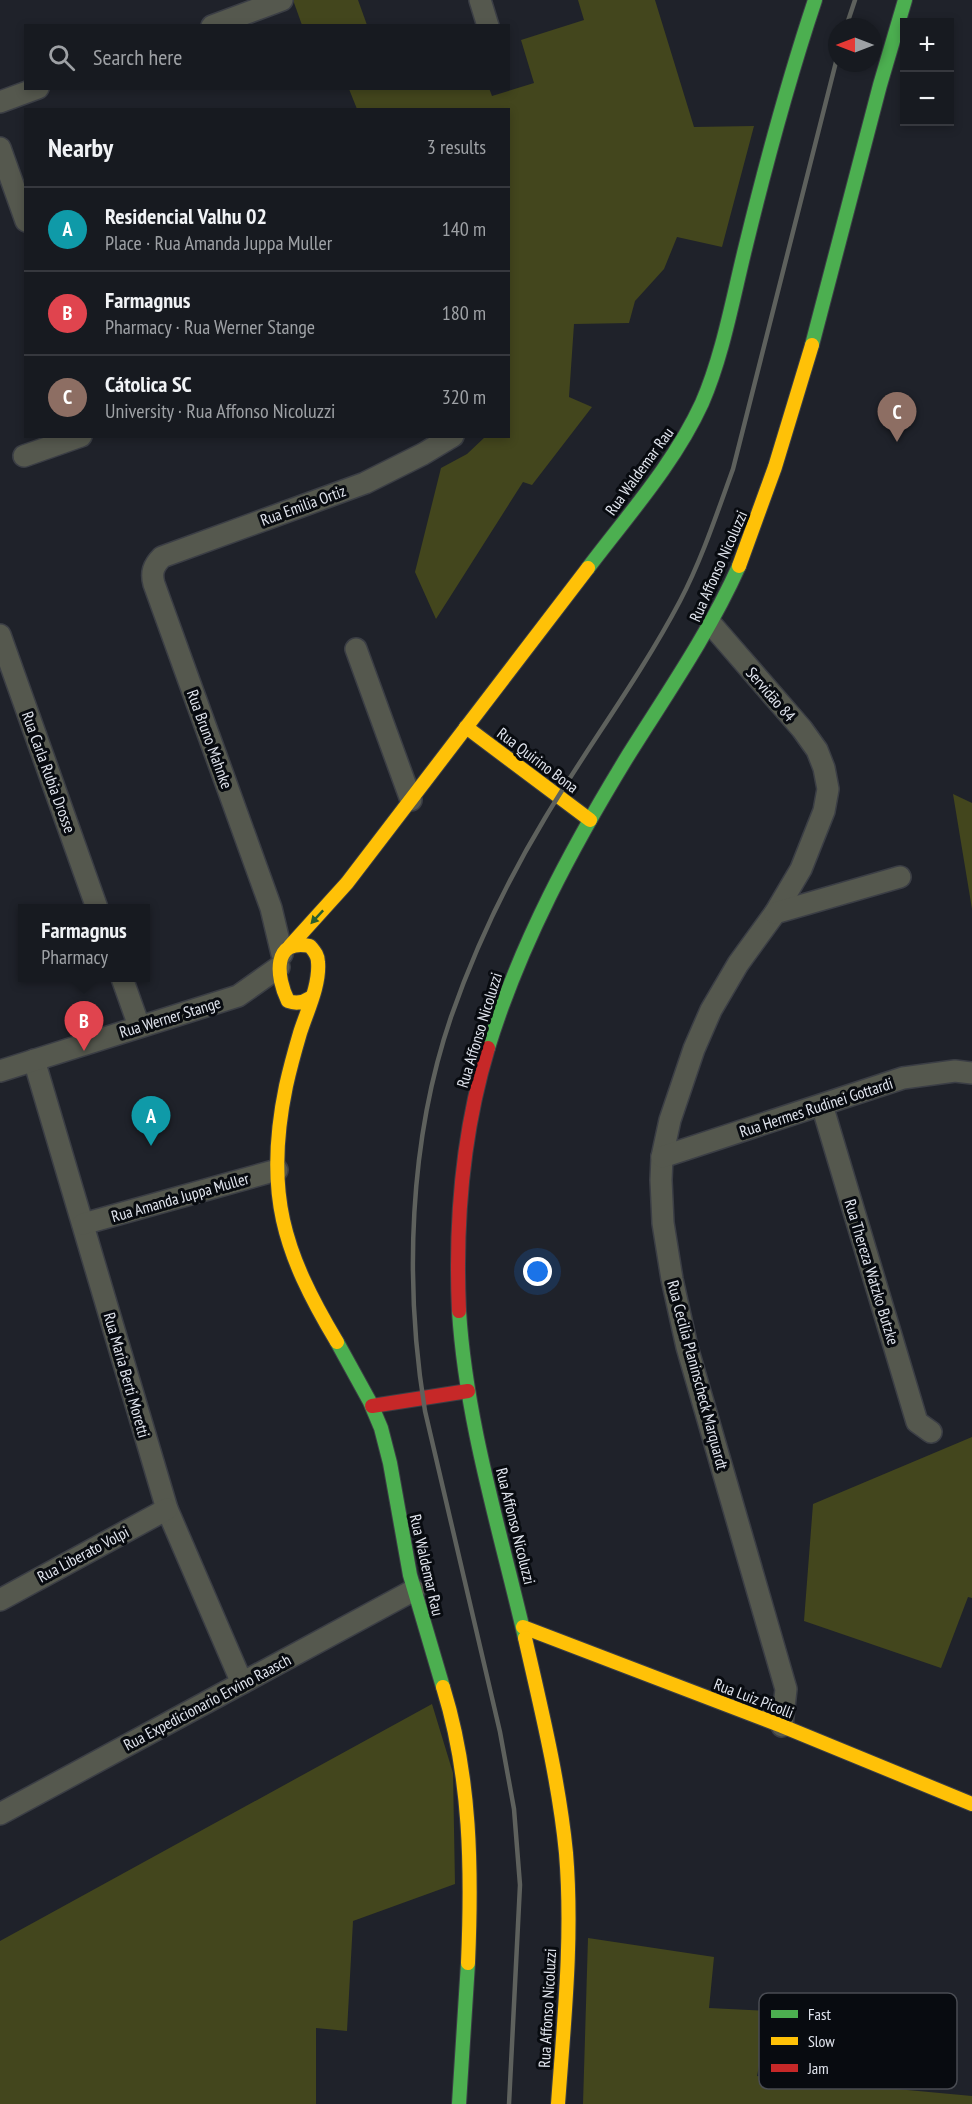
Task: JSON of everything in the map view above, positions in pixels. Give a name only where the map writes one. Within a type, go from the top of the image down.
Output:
[{"type":"street","points":[[217,24],[282,0]]},
{"type":"street","points":[[480,0],[487,24]]},
{"type":"street","name":"Rua Waldemar Rau","points":[[294,1054],[293,1023],[280,983],[297,949],[668,464],[699,411],[719,350],[785,89],[815,0]]},
{"type":"street","name":"Rua Affonso Nicoluzzi","points":[[558,2104],[568,1948],[567,1873],[562,1821],[523,1627],[468,1391],[460,1329],[458,1235],[461,1186],[471,1115],[486,1052],[504,995],[562,869],[713,620],[755,526],[808,364],[882,77],[905,0]]},
{"type":"street","points":[[0,102],[33,90]]},
{"type":"street","points":[[0,148],[24,215]]},
{"type":"street","points":[[24,456],[75,438]]},
{"type":"street","name":"Rua Emilia Ortiz","points":[[153,569],[162,557],[365,483],[450,438]]},
{"type":"street","name":"Rua Bruno Mahnke","points":[[153,569],[154,584],[271,908],[297,949]]},
{"type":"street","points":[[713,620],[773,688],[808,722]]},
{"type":"street","name":"Servidão 84","points":[[713,620],[802,729],[817,750],[824,768]]},
{"type":"street","name":"Rua Carla Rubia Drosse","points":[[0,635],[96,904]]},
{"type":"street","points":[[356,649],[411,800]]},
{"type":"street","name":"Rua Quirino Bona","points":[[466,727],[590,820]]},
{"type":"street","name":"Rua Cecilia Planinscheck Marquardt","points":[[782,1726],[786,1689],[687,1347],[672,1279],[663,1223],[662,1157],[681,1085],[711,1010],[738,964],[775,913],[801,869],[824,811],[828,789],[824,768]]},
{"type":"street","points":[[775,913],[900,877]]},
{"type":"street","name":"Rua Waldemar Rau","points":[[333,922],[343,889]]},
{"type":"street","points":[[297,949],[314,950],[319,966]]},
{"type":"street","name":"Rua Waldemar Rau","points":[[297,949],[319,966],[294,1054],[278,1135],[277,1170],[283,1222],[293,1257],[372,1406],[385,1441],[414,1590],[456,1732],[467,1808],[471,1893],[459,2104]]},
{"type":"street","name":"Rua Werner Stange","points":[[238,996],[297,949]]},
{"type":"street","points":[[123,982],[139,1026]]},
{"type":"street","name":"Rua Werner Stange","points":[[0,1071],[238,996],[286,999]]},
{"type":"street","points":[[286,999],[300,1003],[310,998]]},
{"type":"street","name":"Rua Maria Berti Moretti","points":[[34,1060],[167,1509],[242,1683]]},
{"type":"street","name":"Rua Hermes Rudinei Gottardi","points":[[662,1157],[903,1078],[955,1071],[972,1073]]},
{"type":"street","name":"Rua Thereza Watzko Butzke","points":[[822,1105],[917,1422],[931,1432]]},
{"type":"street","name":"Rua Amanda Juppa Muller","points":[[83,1224],[277,1170]]},
{"type":"street","points":[[372,1406],[468,1391]]},
{"type":"street","name":"Rua Liberato Volpi","points":[[0,1600],[167,1509]]},
{"type":"street","name":"Rua Expedicionario Ervino Raasch","points":[[0,1814],[414,1590]]},
{"type":"street","name":"Rua Luiz Picolli","points":[[523,1627],[782,1726],[972,1804]]},
{"type":"green space","points":[[293,0],[358,0],[367,24],[302,24]]},
{"type":"green space","points":[[578,0],[655,0],[694,127],[754,126],[722,247],[677,237],[664,269],[635,301],[629,323],[574,324],[569,397],[592,407],[532,485],[523,482],[436,619],[415,572],[441,468],[467,454],[484,438],[510,438],[510,108],[357,108],[349,90],[490,90],[492,96],[534,83],[521,40],[584,20]]},
{"type":"green space","points":[[953,794],[972,803],[972,909]]},
{"type":"green space","points":[[972,1437],[972,1598],[968,1597],[941,1668],[804,1621],[813,1504]]},
{"type":"green space","points":[[432,1704],[453,1773],[455,1884],[353,1921],[347,2031],[316,2028],[316,2104],[0,2104],[0,1941]]},
{"type":"green space","points":[[588,1938],[714,1957],[709,2008],[759,2010],[757,2076],[759,2076],[759,2089],[897,2089],[972,2096],[972,2104],[583,2104]]},
{"type":"railway","points":[[849,18],[855,0]]},
{"type":"railway","points":[[509,2104],[520,1885],[514,1809],[500,1732],[425,1411],[418,1362],[414,1313],[414,1212],[426,1112],[451,1017],[481,940],[505,890],[545,818],[664,629],[688,585],[709,536],[733,469],[833,72]]},
{"type":"traffic: fast","points":[[588,568],[664,468],[702,403],[727,326],[778,122],[815,0]]},
{"type":"traffic: fast","points":[[812,345],[880,85],[905,0]]},
{"type":"traffic: fast","points":[[488,1048],[516,971],[568,860],[629,754],[701,639],[739,566]]},
{"type":"traffic: fast","points":[[459,1311],[476,1435],[525,1638]]},
{"type":"traffic: fast","points":[[337,1342],[370,1402],[381,1428],[390,1463],[410,1575],[443,1687]]},
{"type":"traffic: fast","points":[[459,2104],[468,1963]]},
{"type":"traffic: slow","points":[[739,566],[775,467],[812,345]]},
{"type":"traffic: slow","points":[[290,946],[347,883],[588,568]]},
{"type":"traffic: slow","points":[[466,727],[590,820]]},
{"type":"traffic: slow","points":[[310,998],[299,1002],[288,1001],[281,981],[280,962],[283,954],[289,948],[298,945],[310,946],[316,953],[318,971],[315,989],[286,1086],[277,1158],[278,1190],[291,1249],[318,1310],[337,1342]]},
{"type":"traffic: slow","points":[[523,1627],[782,1726],[972,1804]]},
{"type":"traffic: slow","points":[[525,1638],[554,1772],[566,1853],[569,1916],[558,2104]]},
{"type":"traffic: slow","points":[[443,1687],[452,1721],[464,1789],[470,1893],[468,1963]]},
{"type":"traffic: jam","points":[[459,1311],[458,1244],[462,1178],[472,1113],[488,1048]]},
{"type":"traffic: jam","points":[[372,1406],[468,1391]]},
{"type":"place","name":"Cátolica SC","points":[[897,442]]},
{"type":"place","name":"Farmagnus","points":[[84,1051]]},
{"type":"place","name":"Residencial Valhu 02","points":[[151,1146]]}]
